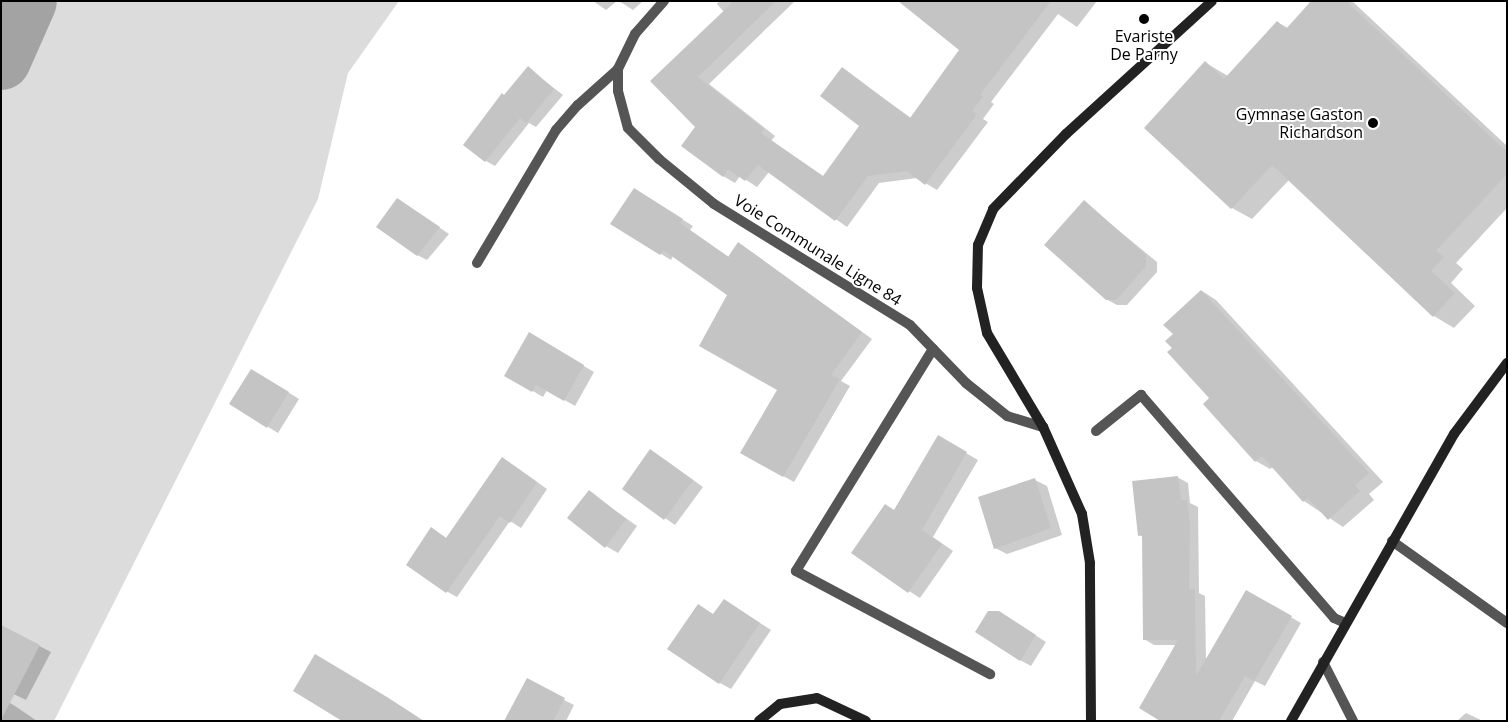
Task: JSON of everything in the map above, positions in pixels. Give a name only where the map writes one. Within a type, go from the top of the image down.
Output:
[{"type":"main road","points":[[1091,721],[1090,563],[1082,514],[1043,427],[987,333],[977,288],[978,245],[992,209],[1066,134],[1212,1]]},
{"type":"main road","points":[[1291,721],[1454,434],[1507,363]]},
{"type":"main road","points":[[759,721],[780,704],[817,698],[866,721]]},
{"type":"street","name":"Voie Communale Ligne 84","points":[[477,263],[556,130],[578,104],[618,69],[635,34],[664,1]]},
{"type":"street","name":"Voie Communale Ligne 84","points":[[618,69],[618,91],[628,128],[659,159],[714,204],[910,325],[966,383],[1007,416],[1043,427]]},
{"type":"street","points":[[933,349],[796,571],[990,674]]},
{"type":"street","points":[[1096,431],[1141,396],[1334,618],[1345,623]]},
{"type":"street","points":[[1392,542],[1507,623]]},
{"type":"street","points":[[1323,662],[1353,721]]},
{"type":"street","points":[[1298,708],[1301,721]]},
{"type":"shaded area","points":[[1,1],[399,1],[348,73],[318,199],[54,721],[1,721]]},
{"type":"building","points":[[734,1],[776,1],[698,77],[764,129],[761,133],[823,176],[859,126],[820,96],[842,67],[910,118],[959,50],[898,1],[1051,1],[980,95],[983,97],[972,111],[977,114],[925,185],[907,171],[868,176],[835,221],[758,165],[745,181],[728,169],[723,177],[681,146],[695,127],[650,81]]},
{"type":"building","points":[[1311,1],[1346,1],[1507,152],[1507,174],[1436,251],[1444,257],[1431,271],[1455,293],[1433,317],[1272,165],[1231,209],[1144,128],[1205,61],[1224,79],[1277,21],[1286,29]]},
{"type":"building","points":[[528,66],[554,89],[526,123],[520,118],[485,162],[463,145],[502,93],[504,95]]},
{"type":"building","points":[[634,188],[683,219],[680,223],[728,257],[738,242],[862,332],[831,375],[840,379],[783,477],[740,453],[777,390],[699,346],[727,295],[663,250],[660,255],[610,224]]},
{"type":"building","points":[[397,198],[440,227],[417,256],[376,227]]},
{"type":"building","points":[[1084,200],[1146,255],[1146,266],[1116,300],[1106,300],[1044,245]]},
{"type":"building","points":[[1201,290],[1369,473],[1355,485],[1360,491],[1328,520],[1308,498],[1303,502],[1262,456],[1255,462],[1203,404],[1209,398],[1167,352],[1172,348],[1165,341],[1173,334],[1163,325]]},
{"type":"building","points":[[529,332],[584,365],[564,401],[536,385],[532,392],[504,376]]},
{"type":"building","points":[[251,369],[289,392],[267,428],[229,404]]},
{"type":"building","points":[[938,435],[967,452],[922,530],[942,544],[908,593],[851,553],[885,504],[894,510]]},
{"type":"building","points":[[650,449],[693,480],[664,520],[622,489]]},
{"type":"building","points":[[502,457],[537,482],[510,523],[500,516],[446,593],[406,565],[431,527],[446,538]]},
{"type":"building","points":[[1178,476],[1181,500],[1187,500],[1190,524],[1189,589],[1195,589],[1196,676],[1246,590],[1292,616],[1254,681],[1245,676],[1219,721],[1160,721],[1139,708],[1178,640],[1143,640],[1142,535],[1138,536],[1132,481]]},
{"type":"building","points":[[1035,478],[1051,528],[994,549],[978,497]]},
{"type":"building","points":[[589,490],[626,519],[605,548],[567,518]]},
{"type":"building","points":[[724,599],[760,623],[719,684],[667,649],[698,604],[713,614]]},
{"type":"building","points":[[988,611],[999,611],[1036,635],[1020,661],[975,632]]},
{"type":"building","points":[[1,625],[40,645],[1,720]]},
{"type":"building","points":[[315,654],[424,721],[342,721],[293,691]]},
{"type":"building","points":[[527,678],[565,698],[553,721],[504,721]]},
{"type":"waterway","points":[[1,60],[27,1]]},
{"type":"place","name":"Evariste De Parny","points":[[1144,19]]},
{"type":"place","name":"Gymnase Gaston Richardson","points":[[1373,123]]}]
